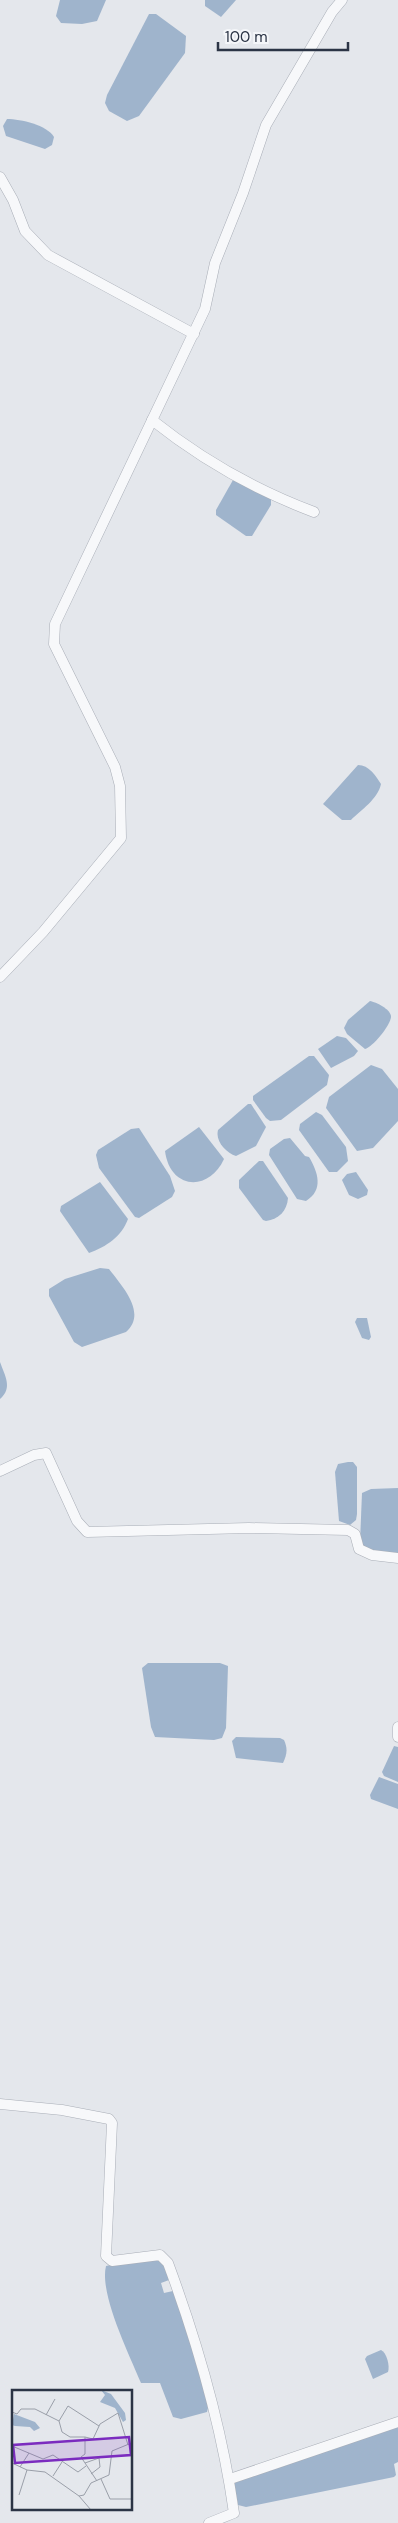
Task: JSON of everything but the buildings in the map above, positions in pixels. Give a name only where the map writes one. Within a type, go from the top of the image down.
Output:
[{"type":"street","points":[[0,977],[43,932],[121,838],[120,786],[115,767],[54,644],[55,624],[205,309],[214,263],[243,193],[266,126],[332,12],[342,0]]},
{"type":"street","points":[[0,177],[13,200],[25,231],[48,255],[194,334]]},
{"type":"street","points":[[152,420],[223,470],[283,500],[314,512]]},
{"type":"street","points":[[0,1471],[34,1455],[46,1453],[76,1521],[87,1532],[249,1528],[348,1530],[355,1534],[359,1549],[364,1552],[398,1558]]},
{"type":"street","points":[[398,1727],[398,1737]]},
{"type":"street","points":[[0,2104],[62,2110],[109,2119],[112,2123],[106,2256],[112,2261],[160,2256],[168,2264],[199,2353],[230,2479],[234,2513],[209,2523]]},
{"type":"street","points":[[230,2479],[398,2422]]},
{"type":"water","points":[[60,0],[106,0],[97,21],[82,24],[61,23],[56,16]]},
{"type":"water","points":[[205,0],[236,0],[221,17],[205,6]]},
{"type":"water","points":[[149,14],[156,14],[186,36],[185,53],[139,116],[127,121],[109,111],[105,103],[107,95]]},
{"type":"water","points":[[7,119],[19,120],[46,129],[54,137],[52,145],[45,149],[6,136],[3,126]]},
{"type":"water","points":[[233,480],[271,498],[271,505],[252,536],[246,536],[216,515],[216,510]]},
{"type":"water","points":[[358,765],[369,769],[381,784],[373,799],[351,820],[342,820],[323,804]]},
{"type":"water","points":[[370,1001],[385,1008],[391,1016],[381,1035],[372,1045],[365,1049],[347,1034],[344,1028],[348,1020]]},
{"type":"water","points":[[337,1036],[346,1038],[358,1051],[354,1056],[331,1068],[318,1049]]},
{"type":"water","points":[[309,1056],[314,1056],[329,1075],[327,1085],[281,1120],[270,1121],[253,1100],[253,1096]]},
{"type":"water","points":[[371,1065],[382,1069],[398,1089],[398,1121],[373,1148],[357,1151],[326,1108],[329,1097]]},
{"type":"water","points":[[248,1104],[251,1104],[266,1127],[256,1146],[236,1156],[222,1146],[218,1138],[218,1130]]},
{"type":"water","points":[[316,1112],[322,1115],[346,1147],[348,1161],[337,1172],[329,1172],[299,1130],[300,1124]]},
{"type":"water","points":[[199,1127],[224,1159],[217,1170],[209,1177],[191,1182],[182,1179],[174,1173],[168,1164],[165,1151]]},
{"type":"water","points":[[139,1128],[170,1176],[175,1191],[172,1197],[139,1218],[135,1217],[99,1168],[96,1155],[98,1150],[131,1129]]},
{"type":"water","points":[[290,1138],[305,1156],[309,1157],[317,1175],[318,1180],[315,1192],[306,1201],[297,1199],[269,1155],[270,1149],[284,1139]]},
{"type":"water","points":[[259,1161],[263,1161],[288,1198],[286,1207],[281,1214],[266,1221],[263,1220],[239,1188],[239,1180]]},
{"type":"water","points":[[356,1172],[368,1190],[367,1195],[358,1199],[349,1195],[342,1180],[347,1174]]},
{"type":"water","points":[[100,1182],[128,1219],[118,1236],[101,1248],[89,1253],[60,1211],[61,1206]]},
{"type":"water","points":[[100,1268],[109,1269],[120,1283],[130,1299],[134,1316],[132,1324],[126,1332],[82,1347],[74,1342],[49,1296],[49,1289],[65,1279]]},
{"type":"water","points":[[357,1318],[367,1318],[371,1337],[369,1340],[362,1338],[355,1322]]},
{"type":"water","points":[[0,1362],[6,1377],[7,1386],[4,1395],[0,1399]]},
{"type":"water","points":[[353,1462],[357,1467],[357,1514],[356,1520],[350,1525],[339,1521],[335,1472],[338,1464]]},
{"type":"water","points":[[398,1488],[398,1555],[365,1549],[360,1542],[362,1493],[371,1489]]},
{"type":"water","points":[[148,1663],[220,1663],[228,1666],[226,1728],[222,1738],[214,1740],[155,1737],[151,1727],[142,1668]]},
{"type":"water","points":[[236,1737],[280,1738],[284,1740],[286,1752],[283,1763],[236,1758],[232,1741]]},
{"type":"water","points":[[394,1746],[398,1747],[398,1782],[384,1776],[382,1772]]},
{"type":"water","points":[[379,1777],[398,1784],[398,1809],[371,1799],[370,1795]]},
{"type":"water","points":[[148,2257],[162,2261],[169,2280],[161,2283],[164,2293],[173,2291],[197,2357],[208,2408],[207,2412],[181,2419],[173,2417],[160,2383],[141,2383],[123,2341],[107,2292],[106,2266]]},
{"type":"water","points":[[381,2350],[388,2360],[388,2372],[373,2379],[365,2359],[367,2356]]},
{"type":"water","points":[[398,2426],[398,2462],[394,2464],[396,2475],[394,2477],[246,2507],[238,2505],[234,2484],[236,2481]]}]
